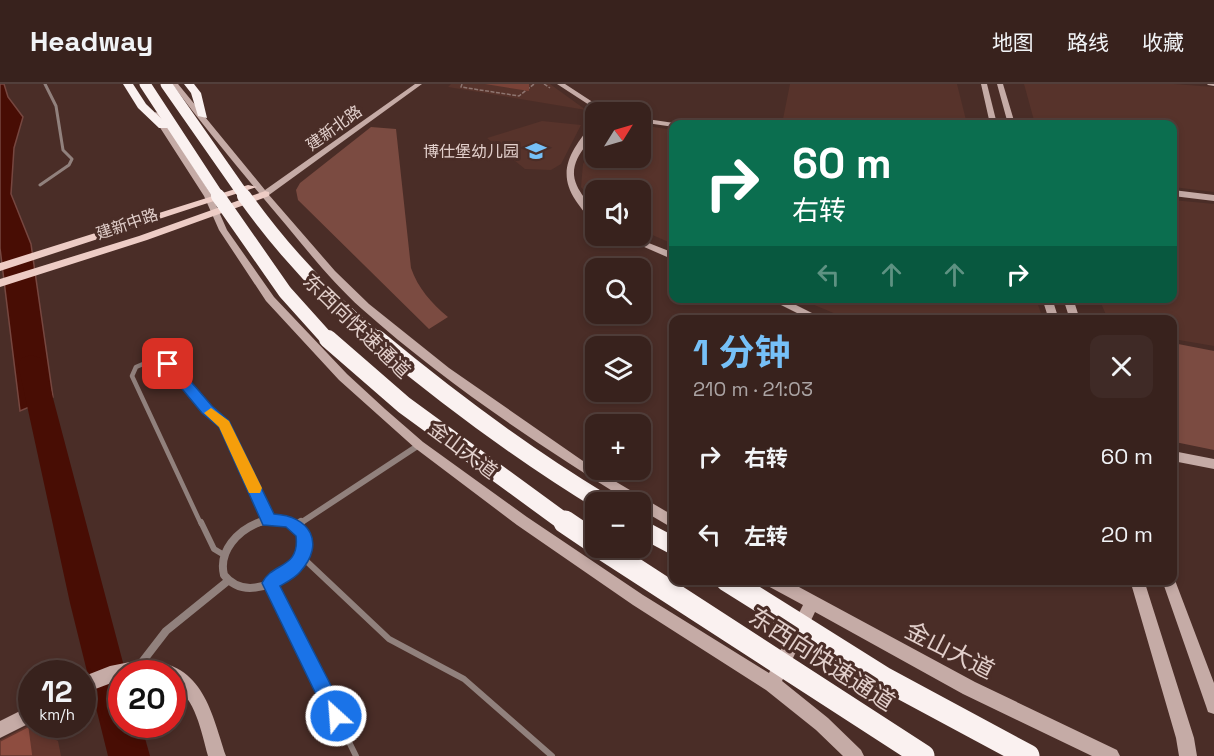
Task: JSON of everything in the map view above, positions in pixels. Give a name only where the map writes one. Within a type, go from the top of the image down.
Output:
[{"type":"highway","points":[[128,84],[142,106],[163,126]]},
{"type":"highway","name":"东西向快速通道","points":[[144,84],[251,244],[286,293],[319,330],[399,401],[540,507],[585,536]]},
{"type":"highway","name":"东西向快速通道","points":[[166,84],[267,228],[348,315],[429,382],[586,492]]},
{"type":"highway","points":[[189,84],[196,93],[203,116]]},
{"type":"highway","points":[[651,533],[669,544]]},
{"type":"highway","name":"东西向快速通道","points":[[617,558],[923,756]]},
{"type":"highway","name":"东西向快速通道","points":[[735,585],[885,679],[1029,756]]},
{"type":"main road","name":"金山大道","points":[[144,84],[155,103],[163,126],[212,206],[223,230],[270,299],[303,337],[343,377],[419,445],[522,521],[628,593],[772,684],[822,724],[855,756]]},
{"type":"main road","points":[[175,84],[332,273],[365,306],[406,341],[579,464],[669,520]]},
{"type":"main road","name":"建新北路","points":[[261,190],[407,84]]},
{"type":"main road","name":"建新北路","points":[[261,190],[419,84]]},
{"type":"main road","points":[[560,84],[588,102]]},
{"type":"main road","points":[[984,84],[993,120]]},
{"type":"main road","points":[[1000,84],[1011,120]]},
{"type":"main road","points":[[651,122],[669,124]]},
{"type":"main road","points":[[585,137],[579,144],[569,170],[575,194],[585,206]]},
{"type":"main road","name":"建新中路","points":[[0,267],[261,190]]},
{"type":"main road","points":[[1177,193],[1214,198]]},
{"type":"main road","name":"建新中路","points":[[0,283],[143,238],[212,206]]},
{"type":"main road","points":[[649,246],[669,254]]},
{"type":"main road","points":[[783,303],[810,315]]},
{"type":"main road","points":[[1177,457],[1214,464]]},
{"type":"main road","name":"金山大道","points":[[779,585],[969,688],[1111,756]]},
{"type":"main road","points":[[1139,585],[1185,738],[1188,756]]},
{"type":"main road","points":[[1171,585],[1211,691],[1214,706]]},
{"type":"main road","points":[[772,684],[811,604]]},
{"type":"main road","points":[[186,683],[199,704],[218,756]]},
{"type":"main road","points":[[0,730],[18,720]]},
{"type":"street","points":[[297,525],[419,445]]},
{"type":"street","points":[[269,520],[288,521],[297,525],[303,534],[305,544],[301,556],[293,568],[270,583],[252,588],[239,586],[229,580],[223,572],[224,555],[241,532],[269,520]]},
{"type":"street","points":[[143,660],[166,632],[229,580]]},
{"type":"lane","points":[[40,184],[69,165],[72,159],[63,150],[56,106],[45,84]]},
{"type":"lane","points":[[224,555],[214,549],[132,376],[136,367],[155,359],[168,364],[207,410],[225,424],[269,520]]},
{"type":"lane","points":[[301,556],[389,639],[464,678],[552,756]]},
{"type":"lane","points":[[270,583],[356,756]]},
{"type":"path","points":[[462,84],[461,87],[519,96],[534,84]]},
{"type":"path","points":[[544,84],[554,91]]},
{"type":"shaded area","points":[[0,84],[4,84],[8,97],[23,117],[14,148],[11,194],[31,244],[53,397],[20,411],[0,248]]},
{"type":"shaded area","points":[[451,84],[550,84],[585,110],[448,87]]},
{"type":"shaded area","points":[[790,84],[957,84],[966,120],[783,120]]},
{"type":"shaded area","points":[[1024,84],[1174,84],[1214,87],[1214,192],[1177,187],[1177,120],[1034,120]]},
{"type":"shaded area","name":"博仕堡幼儿园","points":[[542,121],[581,125],[561,164],[551,170],[525,169],[487,138]]},
{"type":"shaded area","points":[[371,127],[396,129],[411,268],[426,295],[448,317],[429,329],[298,200],[296,190],[300,183]]},
{"type":"shaded area","points":[[651,127],[669,129],[669,242],[651,234],[651,180],[585,180],[585,192],[581,187],[585,161],[585,168],[651,168]]},
{"type":"shaded area","points":[[1177,200],[1214,204],[1214,346],[1177,340],[1177,315],[1106,315],[1101,303],[1177,303]]},
{"type":"shaded area","points":[[810,303],[1037,303],[1042,315],[838,315]]},
{"type":"shaded area","points":[[1177,344],[1214,351],[1214,450],[1177,442]]},
{"type":"building","points":[[18,732],[18,738],[31,738],[33,756],[0,756],[0,741]]},
{"type":"waterway","points":[[31,364],[88,603],[129,756]]},
{"type":"slow traffic","points":[[211,413],[225,424],[254,488]]},
{"type":"place","name":"博仕堡幼儿园","points":[[536,151]]},
{"type":"route","points":[[168,364],[207,410],[225,424],[269,520],[288,521],[297,525],[303,534],[305,544],[293,568],[282,578],[270,583],[336,716]]}]
